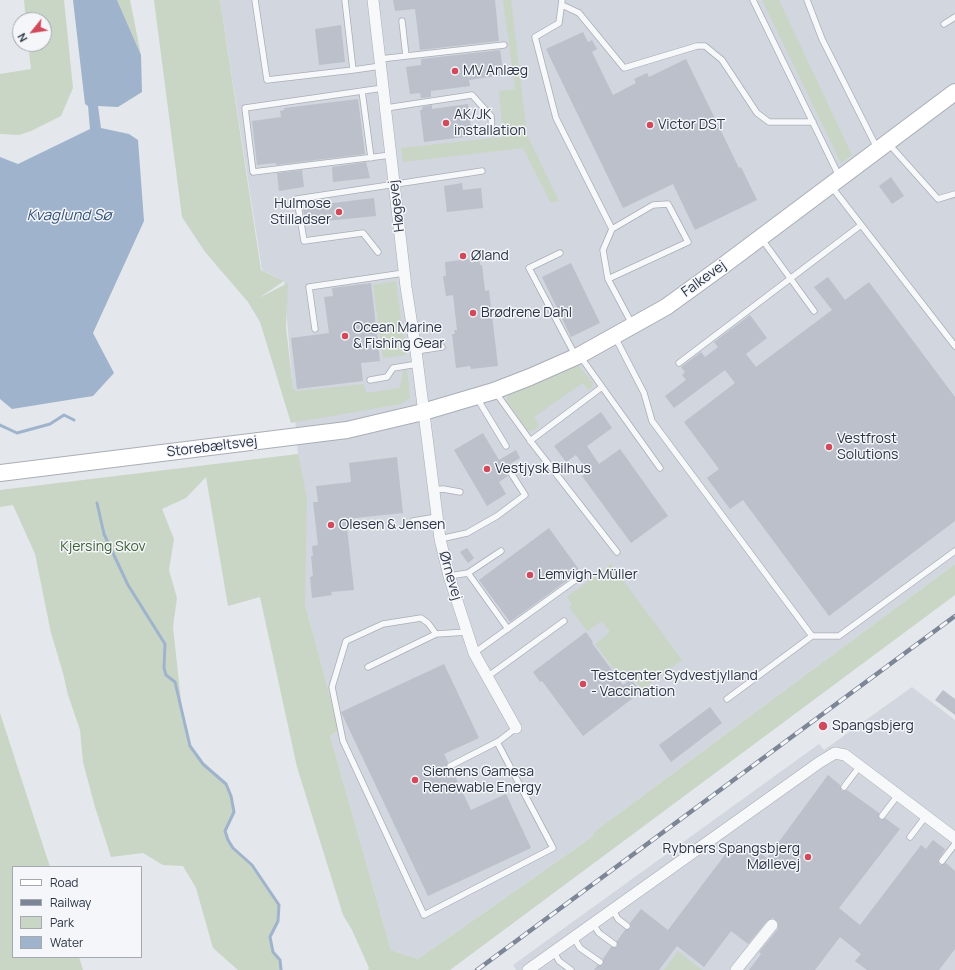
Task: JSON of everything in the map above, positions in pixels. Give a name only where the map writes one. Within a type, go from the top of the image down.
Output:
[{"type":"street","name":"Høgevej","points":[[373,0],[404,273],[418,364],[423,412]]},
{"type":"street","name":"Falkevej","points":[[423,412],[494,391],[578,356],[615,337],[666,307],[955,92]]},
{"type":"street","name":"Storebæltsvej","points":[[0,474],[347,430],[423,412]]},
{"type":"street","name":"Ørnevej","points":[[423,412],[440,539],[449,576],[474,653],[516,728]]},
{"type":"street","points":[[528,970],[835,753],[845,755],[955,838]]},
{"type":"street","points":[[736,970],[772,925]]},
{"type":"lane","points":[[255,0],[267,80],[353,70],[406,56],[504,45]]},
{"type":"lane","points":[[345,0],[353,70]]},
{"type":"lane","points":[[753,0],[813,122],[836,182],[861,225],[955,346]]},
{"type":"lane","points":[[806,0],[822,39],[883,146],[938,200],[953,196]]},
{"type":"lane","points":[[612,229],[556,118],[535,37],[558,23],[562,2],[579,13],[624,68],[697,46],[705,46],[722,60],[757,113],[769,122],[813,122]]},
{"type":"lane","points":[[944,24],[955,18]]},
{"type":"lane","points":[[402,21],[406,56]]},
{"type":"lane","points":[[383,88],[245,108],[253,172],[391,155]]},
{"type":"lane","points":[[362,91],[371,158]]},
{"type":"lane","points":[[386,108],[472,95],[490,116],[492,133]]},
{"type":"lane","points":[[378,252],[363,234],[304,241],[296,199],[482,171]]},
{"type":"lane","points":[[608,279],[688,242],[668,204],[653,205],[612,229],[603,250],[608,279],[633,326]]},
{"type":"lane","points":[[679,363],[861,225]]},
{"type":"lane","points":[[760,238],[814,311]]},
{"type":"lane","points":[[560,253],[529,268],[578,356],[660,468]]},
{"type":"lane","points":[[316,330],[309,287],[404,273]]},
{"type":"lane","points":[[615,337],[644,393],[652,420],[812,636]]},
{"type":"lane","points":[[416,351],[442,347]]},
{"type":"lane","points":[[370,380],[387,377],[393,368],[418,364]]},
{"type":"lane","points":[[530,441],[602,387]]},
{"type":"lane","points":[[494,391],[530,441],[617,552]]},
{"type":"lane","points":[[476,396],[506,446]]},
{"type":"lane","points":[[440,539],[467,533],[497,516],[525,495],[511,473]]},
{"type":"lane","points":[[434,490],[443,489],[460,492]]},
{"type":"lane","points":[[413,521],[437,517]]},
{"type":"lane","points":[[449,576],[468,573],[501,551]]},
{"type":"lane","points":[[727,699],[812,636],[839,636],[955,551]]},
{"type":"lane","points":[[468,573],[508,629]]},
{"type":"lane","points":[[474,653],[581,576]]},
{"type":"lane","points":[[436,634],[428,623],[421,618],[383,624],[346,641],[332,688],[343,741],[424,915],[553,848],[497,742]]},
{"type":"lane","points":[[487,677],[564,621]]},
{"type":"lane","points":[[368,667],[436,634],[467,632]]},
{"type":"lane","points":[[450,766],[497,742],[516,728]]},
{"type":"lane","points":[[844,787],[860,766]]},
{"type":"lane","points":[[882,816],[898,795]]},
{"type":"lane","points":[[910,837],[926,816]]},
{"type":"lane","points":[[942,861],[955,844]]},
{"type":"lane","points":[[613,910],[618,919],[627,926]]},
{"type":"lane","points":[[593,924],[598,933],[614,944]]},
{"type":"lane","points":[[574,938],[580,948],[600,962]]},
{"type":"lane","points":[[554,952],[559,961],[571,970]]},
{"type":"shaded area","points":[[220,0],[955,0],[955,564],[594,832],[592,837],[418,959],[391,950],[330,736],[339,730],[305,604],[298,454],[284,281],[262,270]]},
{"type":"shaded area","name":"Rybners Spangsbjerg Møllevej","points":[[912,687],[955,720],[955,970],[516,970],[513,965],[819,744],[824,750]]},
{"type":"green space","points":[[24,0],[64,0],[73,88],[61,116],[31,131],[19,135],[0,134],[0,74],[31,69],[29,52],[52,52],[52,12],[25,12]]},
{"type":"green space","points":[[117,0],[130,0],[141,55]]},
{"type":"green space","points":[[154,0],[220,0],[261,270],[284,281],[259,298],[288,283],[286,327],[293,389],[296,391],[364,384],[366,393],[400,388],[403,370],[407,369],[410,398],[401,404],[291,423],[260,322],[248,302],[205,252],[182,217]]},
{"type":"green space","points":[[503,0],[511,0],[527,135],[559,201],[550,202],[523,148],[403,162],[401,148],[503,137],[499,91],[515,89]]},
{"type":"green space","points":[[762,0],[779,0],[852,155],[841,163]]},
{"type":"green space","points":[[396,281],[406,355],[383,358],[373,285]]},
{"type":"green space","points":[[578,365],[593,383],[592,388],[588,390],[583,383],[534,417],[539,426],[533,431],[528,431],[506,401],[508,395]]},
{"type":"green space","name":"Kjersing Skov","points":[[298,454],[307,498],[305,604],[339,730],[330,736],[391,950],[418,959],[592,837],[594,832],[955,564],[955,595],[450,970],[368,970],[369,968],[352,930],[343,915],[297,767],[260,597],[228,606],[206,477],[186,498],[162,509],[174,539],[169,570],[177,598],[173,627],[181,701],[190,746],[203,764],[226,784],[231,796],[234,812],[225,831],[228,840],[233,848],[252,865],[279,905],[278,921],[270,937],[273,952],[280,960],[281,970],[238,970],[213,948],[196,888],[183,866],[163,865],[143,853],[111,857],[95,807],[83,762],[80,730],[68,695],[51,633],[35,554],[13,505],[0,507],[0,490]]},
{"type":"green space","points":[[611,564],[682,660],[642,690],[631,675],[623,681],[595,644],[610,632],[602,621],[587,631],[569,607],[572,604],[567,597]]},
{"type":"green space","points":[[0,713],[50,866],[12,866],[12,958],[79,958],[83,970],[0,970]]},
{"type":"green space","points":[[678,951],[702,970],[664,970]]},
{"type":"water","name":"Kvaglund Sø","points":[[73,0],[117,0],[141,55],[142,92],[118,107],[98,106],[101,128],[129,134],[138,140],[144,221],[93,333],[114,373],[93,396],[12,409],[0,399],[0,157],[18,164],[90,129],[88,106],[85,104]]},
{"type":"building","points":[[393,0],[495,0],[499,41],[420,50],[415,9],[395,11]]},
{"type":"building","points":[[341,25],[345,62],[319,65],[315,29]]},
{"type":"building","name":"Victor DST","points":[[583,32],[588,42],[592,40],[597,49],[592,52],[613,95],[636,83],[634,79],[647,73],[649,77],[686,59],[739,168],[741,167],[757,200],[695,230],[673,184],[623,208],[546,49]]},
{"type":"building","name":"MV Anlæg","points":[[500,50],[504,75],[469,80],[470,86],[431,91],[431,97],[421,98],[420,93],[410,94],[406,67],[421,65],[421,59]]},
{"type":"building","points":[[358,99],[365,154],[276,165],[276,163],[257,165],[252,121],[281,117],[280,111],[284,110],[284,108]]},
{"type":"building","name":"AK/JK installation","points":[[468,104],[472,136],[424,142],[420,110],[422,110],[422,107],[432,105],[432,109]]},
{"type":"building","points":[[366,162],[370,178],[333,182],[332,167]]},
{"type":"building","points":[[302,170],[304,187],[279,191],[277,173]]},
{"type":"building","points":[[891,177],[904,196],[892,204],[879,186]]},
{"type":"building","points":[[462,183],[463,190],[481,188],[483,208],[447,212],[444,186]]},
{"type":"building","name":"Hulmose Stilladser","points":[[374,198],[376,216],[305,223],[303,208],[308,206]]},
{"type":"building","name":"Brødrene Dahl","points":[[479,258],[480,265],[482,265],[485,291],[489,290],[498,366],[471,369],[470,366],[456,368],[452,334],[455,334],[454,330],[457,330],[453,295],[446,296],[443,276],[446,276],[445,262]]},
{"type":"building","points":[[571,263],[600,323],[571,337],[542,277]]},
{"type":"building","name":"Vestfrost Solutions","points":[[828,277],[845,300],[869,282],[955,397],[955,521],[829,616],[743,500],[730,509],[707,478],[719,469],[684,422],[735,383],[725,370],[674,408],[665,396],[686,380],[682,375],[685,372],[681,367],[701,352],[705,357],[718,347],[714,342],[750,315],[767,338],[746,354],[756,367],[832,310],[814,287]]},
{"type":"building","name":"Ocean Marine & Fishing Gear","points":[[371,283],[380,361],[361,363],[363,381],[297,389],[291,338],[329,333],[324,297],[333,296],[332,288]]},
{"type":"building","points":[[601,412],[612,428],[587,446],[599,464],[620,449],[668,516],[631,543],[582,476],[588,472],[576,455],[566,462],[554,446]]},
{"type":"building","name":"Vestjysk Bilhus","points":[[483,433],[499,460],[516,450],[520,458],[510,464],[512,467],[505,471],[508,476],[499,482],[506,494],[487,506],[454,450]]},
{"type":"building","name":"Olesen & Jensen","points":[[397,457],[403,513],[346,519],[354,590],[331,592],[332,595],[312,598],[310,577],[313,576],[311,556],[313,556],[312,546],[318,545],[313,502],[318,502],[316,486],[351,482],[349,463]]},
{"type":"building","name":"Lemvigh-Müller","points":[[549,528],[580,571],[510,622],[479,580]]},
{"type":"building","points":[[467,548],[474,558],[468,563],[460,552]]},
{"type":"building","name":"Testcenter Sydvestjylland - Vaccination","points":[[586,632],[593,642],[592,643],[623,685],[631,679],[641,692],[583,736],[542,681],[540,682],[533,672]]},
{"type":"building","name":"Siemens Gamesa Renewable Energy","points":[[444,664],[479,738],[444,754],[448,762],[446,768],[452,770],[471,810],[506,794],[531,848],[428,896],[341,712]]},
{"type":"building","points":[[943,690],[955,699],[955,715],[935,700]]},
{"type":"building","points":[[710,707],[722,723],[671,762],[659,745]]},
{"type":"building","name":"Rybners Spangsbjerg Møllevej","points":[[828,775],[840,785],[842,791],[847,790],[879,813],[880,820],[885,818],[900,829],[839,908],[860,925],[921,845],[926,849],[933,840],[945,849],[938,861],[940,865],[946,863],[955,871],[955,949],[939,970],[867,970],[855,961],[861,954],[840,937],[815,970],[749,970],[761,954],[759,952],[778,929],[778,922],[773,918],[767,921],[748,944],[731,931],[704,967],[677,946],[659,970],[594,970],[598,965],[603,965],[603,959],[611,947],[617,947],[617,941],[625,930],[631,928],[630,923],[641,909],[668,930],[734,843],[748,853],[752,847],[767,858]]},
{"type":"waterway","points":[[0,425],[17,433],[50,424],[64,415],[74,420]]},
{"type":"waterway","points":[[97,503],[104,534],[128,585],[165,644],[164,668],[166,675],[175,682],[190,746],[203,764],[226,784],[231,796],[234,812],[225,831],[228,840],[233,848],[252,865],[279,905],[278,921],[270,937],[273,952],[280,960],[281,970]]},
{"type":"railway","points":[[477,970],[955,616]]},
{"type":"place","name":"MV Anlæg","points":[[455,71]]},
{"type":"place","name":"AK/JK installation","points":[[446,123]]},
{"type":"place","name":"Victor DST","points":[[650,125]]},
{"type":"place","name":"Hulmose Stilladser","points":[[339,212]]},
{"type":"place","name":"Øland","points":[[463,256]]},
{"type":"place","name":"Brødrene Dahl","points":[[473,313]]},
{"type":"place","name":"Ocean Marine & Fishing Gear","points":[[345,336]]},
{"type":"place","name":"Vestfrost Solutions","points":[[829,447]]},
{"type":"place","name":"Vestjysk Bilhus","points":[[487,469]]},
{"type":"place","name":"Olesen & Jensen","points":[[331,525]]},
{"type":"place","name":"Lemvigh-Müller","points":[[530,575]]},
{"type":"place","name":"Testcenter Sydvestjylland - Vaccination","points":[[583,684]]},
{"type":"place","name":"Spangsbjerg","points":[[823,726]]},
{"type":"place","name":"Siemens Gamesa Renewable Energy","points":[[415,780]]},
{"type":"place","name":"Rybners Spangsbjerg Møllevej","points":[[808,857]]}]
